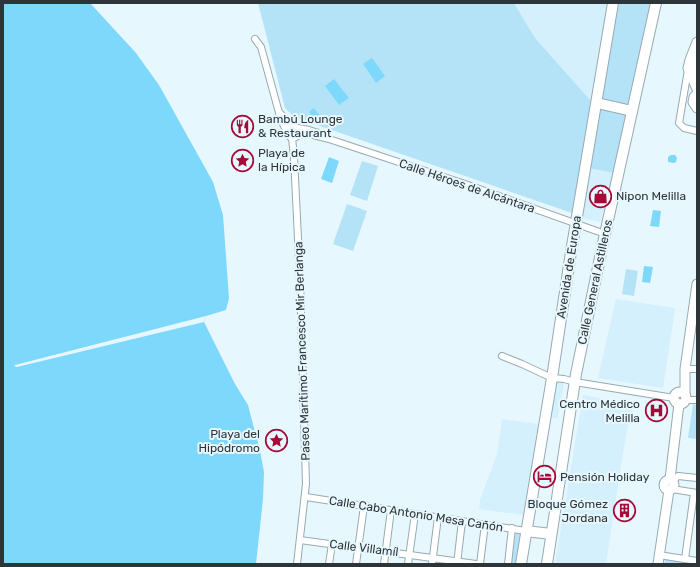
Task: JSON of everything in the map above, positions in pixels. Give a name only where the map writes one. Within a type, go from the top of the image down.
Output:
[{"type":"main road","name":"Avenida de Europa","points":[[521,564],[613,3]]},
{"type":"main road","name":"Calle General Astilleros","points":[[547,564],[575,382],[605,234],[656,3]]},
{"type":"main road","points":[[693,68],[697,49]]},
{"type":"main road","points":[[597,103],[632,111]]},
{"type":"main road","points":[[526,530],[551,534]]},
{"type":"street","points":[[255,39],[261,47],[281,120],[289,136],[292,138],[296,137],[299,132],[296,126],[292,126],[280,113]]},
{"type":"street","points":[[697,42],[690,60],[697,89]]},
{"type":"street","points":[[693,68],[679,123],[684,128],[697,131]]},
{"type":"street","points":[[697,94],[693,99],[694,105],[697,108]]},
{"type":"street","points":[[287,132],[292,126]]},
{"type":"street","name":"Calle Héroes de Alcántara","points":[[299,132],[329,139],[471,186],[605,234]]},
{"type":"street","name":"Paseo Marítimo Francesco Mir Berlanga","points":[[292,138],[300,278],[306,484],[306,497],[297,564]]},
{"type":"street","points":[[697,284],[695,320],[680,398],[671,485],[659,560],[685,559],[697,561]]},
{"type":"street","points":[[502,356],[552,378],[697,400]]},
{"type":"street","points":[[685,369],[697,369]]},
{"type":"street","points":[[671,485],[675,477],[678,476],[697,478]]},
{"type":"street","points":[[671,485],[696,493],[685,559]]},
{"type":"street","name":"Calle Cabo Antonio Mesa Cañón","points":[[306,497],[526,530]]},
{"type":"street","points":[[356,564],[364,506]]},
{"type":"street","points":[[384,564],[391,510]]},
{"type":"street","points":[[408,564],[415,514]]},
{"type":"street","points":[[432,561],[438,517]]},
{"type":"street","points":[[457,563],[462,521]]},
{"type":"street","points":[[480,564],[485,524]]},
{"type":"street","points":[[508,564],[512,528]]},
{"type":"street","name":"Calle Villamíl","points":[[300,540],[409,554],[432,561],[476,564]]},
{"type":"street","points":[[329,564],[332,544]]},
{"type":"shaded area","points":[[258,3],[514,3],[535,38],[591,101],[580,179],[572,213],[294,117],[285,108]]},
{"type":"shaded area","points":[[514,3],[611,3],[593,100],[591,101],[535,38]]},
{"type":"shaded area","points":[[618,3],[653,3],[631,106],[602,100]]},
{"type":"shaded area","points":[[601,108],[630,113],[615,173],[588,168]]},
{"type":"shaded area","points":[[362,161],[378,166],[367,201],[350,195]]},
{"type":"shaded area","points":[[588,168],[615,173],[600,222],[581,218]]},
{"type":"shaded area","points":[[347,204],[367,211],[353,251],[333,244]]},
{"type":"shaded area","points":[[626,269],[638,271],[634,296],[622,294]]},
{"type":"shaded area","points":[[616,299],[675,308],[663,388],[598,378]]},
{"type":"shaded area","points":[[555,381],[564,382],[558,418],[549,417]]},
{"type":"shaded area","points":[[583,395],[632,404],[606,564],[555,564]]},
{"type":"shaded area","points":[[693,404],[697,405],[697,439],[688,438]]},
{"type":"shaded area","points":[[502,419],[538,424],[524,515],[479,509],[480,500],[497,454]]},
{"type":"shaded area","points":[[516,531],[522,532],[517,564],[511,564]]},
{"type":"shaded area","points":[[665,559],[697,564],[664,564]]},
{"type":"water","points":[[3,3],[90,3],[136,53],[159,85],[213,182],[223,215],[229,298],[226,310],[206,316],[204,322],[235,384],[248,405],[260,451],[264,472],[263,499],[256,564],[3,564]]},
{"type":"water","points":[[372,58],[385,76],[376,83],[363,64]]},
{"type":"water","points":[[334,79],[349,98],[339,105],[325,86]]},
{"type":"water","points":[[314,108],[321,117],[313,117],[309,112]]},
{"type":"water","points":[[675,155],[677,158],[676,162],[668,162],[668,157]]},
{"type":"water","points":[[329,157],[339,161],[332,183],[321,179]]},
{"type":"water","points":[[653,210],[661,211],[659,227],[650,226]]},
{"type":"water","points":[[644,266],[653,267],[650,283],[642,282]]},
{"type":"pier","points":[[206,316],[204,322],[17,367],[14,366],[15,365]]},
{"type":"place","name":"Bambú Lounge & Restaurant","points":[[242,126]]},
{"type":"place","name":"Playa de la Hípica","points":[[243,160]]},
{"type":"place","name":"Nipon Melilla","points":[[601,196]]},
{"type":"place","name":"Centro Médico Melilla","points":[[656,411]]},
{"type":"place","name":"Playa del Hipódromo","points":[[276,441]]},
{"type":"place","name":"Pensión Holiday","points":[[545,477]]},
{"type":"place","name":"Bloque Gómez Jordana","points":[[624,511]]}]
